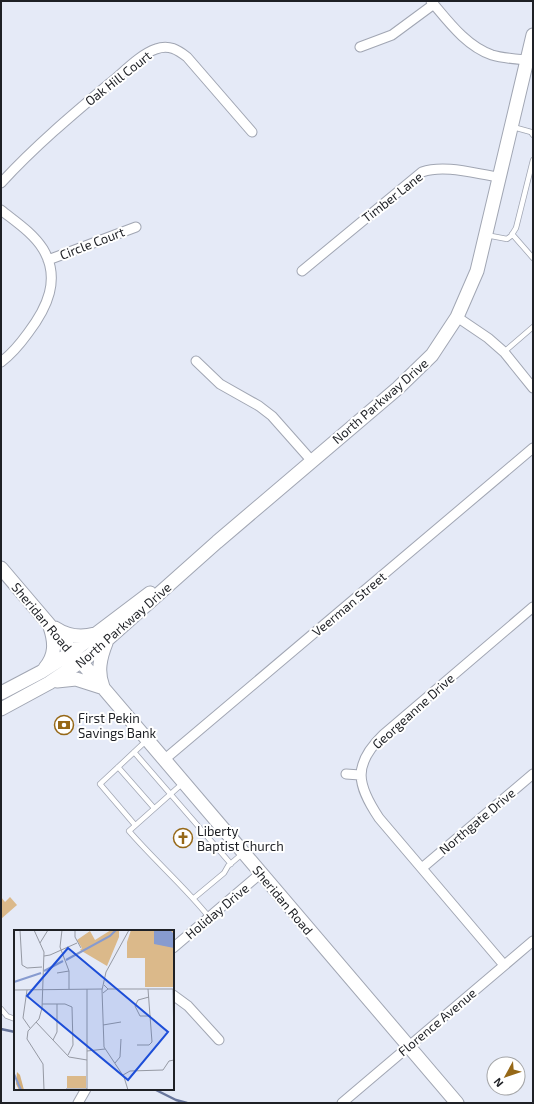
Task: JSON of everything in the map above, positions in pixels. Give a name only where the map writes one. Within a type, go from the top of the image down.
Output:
[{"type":"main road","name":"North Parkway Drive","points":[[1,709],[51,682],[106,643],[217,542],[311,460],[413,375],[437,348],[457,318],[477,271],[533,35]]},
{"type":"main road","name":"North Parkway Drive","points":[[1,692],[72,652],[217,542]]},
{"type":"main road","name":"Sheridan Road","points":[[1,568],[457,1103]]},
{"type":"main road","points":[[48,623],[71,635],[87,636],[97,633]]},
{"type":"main road","points":[[44,669],[53,656],[54,648],[48,623]]},
{"type":"main road","points":[[104,689],[101,681],[100,662],[106,643]]},
{"type":"main road","points":[[51,682],[76,679],[95,684],[104,689]]},
{"type":"street","points":[[360,47],[392,35],[406,26],[432,3],[459,33],[477,48],[491,55],[526,60]]},
{"type":"street","name":"Oak Hill Court","points":[[1,183],[48,135],[134,63],[149,52],[163,47],[174,48],[187,57],[252,132]]},
{"type":"street","name":"Timber Lane","points":[[302,271],[422,172],[433,169],[499,177]]},
{"type":"street","points":[[1,210],[40,244],[48,260],[52,278],[51,289],[46,305],[38,320],[20,344],[1,362]]},
{"type":"street","name":"Circle Court","points":[[48,260],[136,227]]},
{"type":"street","points":[[457,318],[488,338],[504,352],[533,388]]},
{"type":"street","points":[[196,361],[220,384],[259,406],[272,416],[311,460]]},
{"type":"street","name":"Veerman Street","points":[[164,759],[533,448]]},
{"type":"street","name":"Georgeanne Drive","points":[[360,775],[364,760],[377,741],[533,607]]},
{"type":"street","points":[[346,774],[360,775],[361,785],[379,818],[504,965]]},
{"type":"street","name":"Northgate Drive","points":[[422,868],[533,774]]},
{"type":"street","name":"Holiday Drive","points":[[174,947],[261,873]]},
{"type":"street","name":"Florence Avenue","points":[[342,1103],[533,941]]},
{"type":"street","points":[[174,996],[188,1006],[219,1040]]},
{"type":"street","points":[[78,1103],[85,1090]]},
{"type":"lane","points":[[511,126],[530,132],[533,135]]},
{"type":"lane","points":[[486,235],[507,239],[516,228],[533,160]]},
{"type":"lane","points":[[512,234],[533,258]]},
{"type":"lane","points":[[504,352],[533,327]]},
{"type":"lane","points":[[135,825],[100,784],[148,740]]},
{"type":"lane","points":[[134,752],[172,793],[231,864]]},
{"type":"lane","points":[[118,767],[154,808]]},
{"type":"lane","points":[[184,782],[129,831],[154,860],[194,898],[209,917]]},
{"type":"lane","points":[[194,898],[224,873],[231,864],[244,853]]},
{"type":"lane","points":[[1,1009],[7,1016],[14,1019]]},
{"type":"shaded area","points":[[1,897],[5,902],[10,897],[17,905],[1,919]]},
{"type":"waterway","points":[[1,1029],[14,1032]]},
{"type":"waterway","points":[[156,1090],[176,1100],[187,1103]]},
{"type":"place","name":"First Pekin Savings Bank","points":[[64,725]]},
{"type":"place","name":"Liberty Baptist Church","points":[[183,838]]}]
